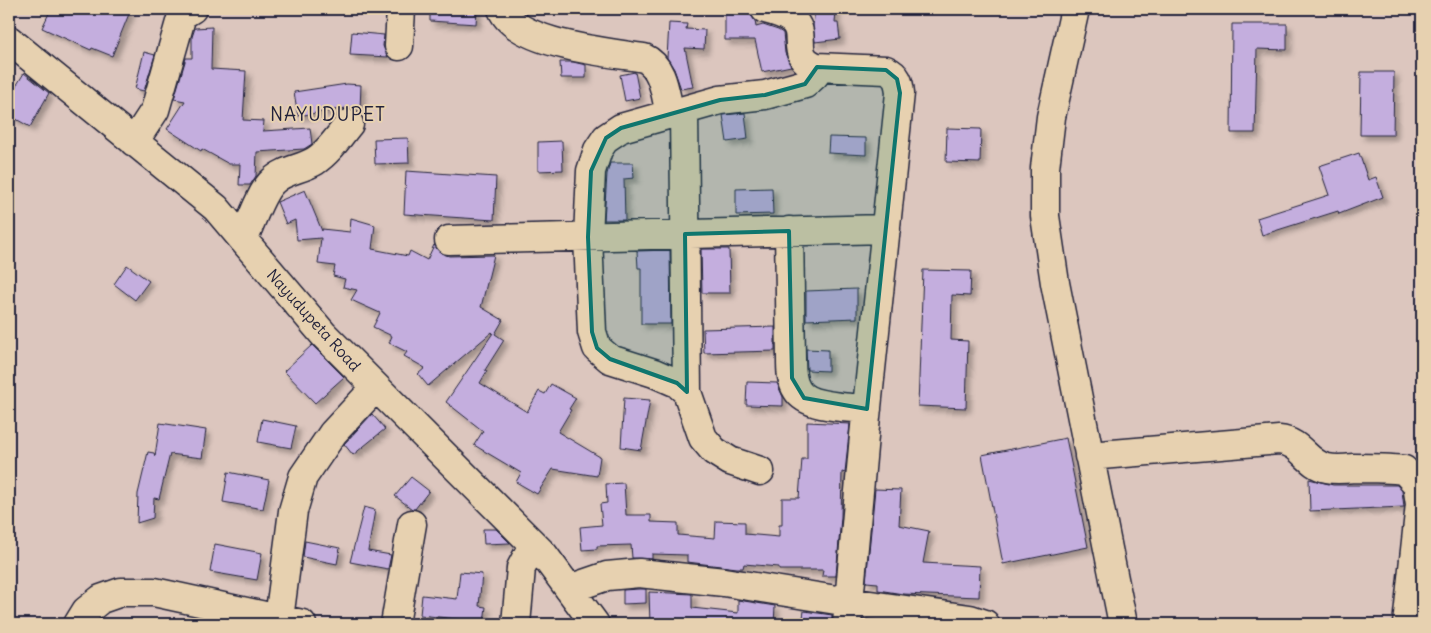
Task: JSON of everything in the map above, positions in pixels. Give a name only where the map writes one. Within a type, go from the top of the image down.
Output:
[{"type":"street","points":[[399,46],[401,9]]},
{"type":"street","points":[[502,9],[518,27],[538,38],[570,46],[644,58],[650,61],[659,71],[677,113],[685,234],[687,392],[703,438],[714,451],[730,461],[760,471]]},
{"type":"street","points":[[765,9],[790,18],[796,25],[800,36],[800,51],[803,58],[809,64],[817,67],[886,70],[893,73],[897,79],[900,93],[848,613]]},
{"type":"street","points":[[1075,9],[1051,117],[1045,168],[1045,216],[1055,283],[1123,624]]},
{"type":"street","points":[[134,142],[155,110],[185,11]]},
{"type":"street","name":"Nayudupeta Road","points":[[9,40],[216,208],[324,335],[544,555],[595,624]]},
{"type":"street","points":[[687,392],[677,383],[610,359],[597,348],[592,332],[588,236],[591,172],[598,150],[606,138],[621,128],[720,100],[765,95],[805,84],[815,75],[817,67]]},
{"type":"street","points":[[244,240],[263,195],[271,182],[281,175],[314,162],[326,153],[349,124]]},
{"type":"street","points":[[449,240],[886,229]]},
{"type":"street","points":[[789,231],[791,359],[792,378],[797,391],[804,398],[817,404],[867,409]]},
{"type":"street","points":[[78,624],[86,610],[101,599],[121,592],[154,592],[291,622],[293,511],[303,477],[333,433],[376,387]]},
{"type":"street","points":[[1089,456],[1288,440],[1296,445],[1314,463],[1326,468],[1388,468],[1404,470],[1417,484],[1420,504],[1407,624]]},
{"type":"street","points":[[395,624],[412,524]]},
{"type":"street","points":[[516,624],[521,568],[533,544]]},
{"type":"street","points":[[569,589],[607,576],[639,573],[724,582],[848,613],[970,619],[985,624]]},
{"type":"highlighted area","points":[[817,67],[886,70],[897,79],[900,93],[867,409],[804,398],[792,378],[789,231],[685,234],[687,392],[677,383],[610,359],[597,348],[592,332],[588,237],[591,171],[606,138],[621,128],[720,100],[765,95],[805,84]]},
{"type":"building","points":[[51,9],[131,9],[112,56],[92,48],[91,50],[42,28]]},
{"type":"building","points":[[430,9],[477,9],[476,24],[430,21]]},
{"type":"building","points":[[815,9],[836,9],[835,23],[838,23],[840,39],[815,42],[813,26]]},
{"type":"building","points":[[750,10],[756,27],[763,25],[783,33],[785,53],[791,66],[762,72],[755,40],[725,40],[725,12]]},
{"type":"building","points":[[669,23],[687,24],[686,29],[705,30],[704,49],[685,48],[693,87],[681,89],[674,69],[667,58]]},
{"type":"building","points":[[1232,24],[1287,24],[1287,50],[1257,49],[1255,133],[1231,133]]},
{"type":"building","points":[[212,27],[211,69],[246,71],[243,120],[264,121],[263,131],[310,128],[312,144],[304,149],[257,152],[256,176],[250,185],[239,185],[240,164],[229,164],[202,149],[201,151],[167,129],[185,101],[174,99],[186,58],[192,58],[192,37],[195,28]]},
{"type":"building","points":[[352,32],[384,35],[383,46],[388,57],[350,55]]},
{"type":"building","points":[[144,52],[155,55],[144,91],[135,89]]},
{"type":"building","points":[[560,62],[586,65],[586,78],[561,78]]},
{"type":"building","points":[[635,72],[640,98],[625,101],[620,75]]},
{"type":"building","points":[[1361,72],[1394,72],[1393,135],[1360,135]]},
{"type":"building","points":[[24,73],[49,93],[30,127],[9,115],[9,98]]},
{"type":"building","points":[[347,84],[361,85],[360,109],[346,108],[298,116],[294,92]]},
{"type":"building","points":[[745,113],[748,139],[727,142],[723,115]]},
{"type":"building","points":[[947,128],[981,129],[980,163],[946,162]]},
{"type":"building","points":[[829,137],[866,138],[866,155],[828,153]]},
{"type":"building","points":[[408,138],[409,163],[375,164],[374,139]]},
{"type":"building","points":[[562,141],[563,170],[538,171],[538,142]]},
{"type":"building","points":[[1359,153],[1368,180],[1376,177],[1383,197],[1339,214],[1338,211],[1262,235],[1257,218],[1329,195],[1319,166]]},
{"type":"building","points":[[610,163],[633,163],[634,178],[624,179],[625,220],[604,220],[607,174]]},
{"type":"building","points":[[406,171],[496,177],[494,220],[404,214]]},
{"type":"building","points":[[772,188],[773,214],[736,215],[736,189]]},
{"type":"building","points":[[305,190],[322,231],[322,229],[350,232],[351,218],[375,225],[372,249],[408,256],[410,251],[427,260],[434,245],[441,253],[449,256],[494,255],[481,307],[503,320],[495,334],[504,340],[485,370],[487,371],[480,383],[527,412],[539,391],[545,394],[551,384],[576,398],[558,432],[600,457],[597,476],[553,469],[537,494],[516,482],[521,473],[474,445],[483,431],[446,402],[493,333],[428,386],[418,374],[425,368],[404,356],[407,352],[389,343],[392,336],[373,327],[380,313],[351,300],[357,290],[343,287],[345,279],[333,276],[335,266],[318,264],[321,238],[297,240],[295,220],[286,224],[277,202]]},
{"type":"building","points":[[701,249],[729,249],[730,293],[702,293]]},
{"type":"building","points":[[670,250],[671,324],[641,324],[641,268],[638,268],[637,251]]},
{"type":"building","points":[[127,265],[149,281],[135,300],[114,284]]},
{"type":"building","points":[[923,270],[971,271],[970,296],[952,295],[951,340],[968,341],[966,408],[918,406]]},
{"type":"building","points":[[857,289],[857,318],[806,320],[806,291]]},
{"type":"building","points":[[775,327],[775,351],[704,353],[703,329]]},
{"type":"building","points":[[312,345],[344,377],[315,403],[284,371]]},
{"type":"building","points":[[806,349],[828,350],[828,371],[807,370]]},
{"type":"building","points":[[747,382],[777,383],[783,397],[783,406],[746,405]]},
{"type":"building","points":[[624,398],[650,400],[641,450],[621,447]]},
{"type":"building","points":[[372,414],[385,429],[353,455],[344,444]]},
{"type":"building","points":[[262,419],[296,426],[291,448],[258,442]]},
{"type":"building","points":[[807,422],[850,424],[845,473],[842,472],[841,517],[836,576],[822,576],[823,570],[779,570],[779,567],[744,564],[743,568],[737,568],[687,562],[687,555],[652,554],[652,559],[632,558],[631,545],[597,546],[597,549],[582,550],[580,527],[602,525],[600,504],[607,503],[606,484],[624,483],[626,515],[651,515],[651,522],[678,523],[678,535],[715,538],[716,521],[745,522],[745,534],[779,537],[779,525],[782,525],[782,498],[799,498],[802,459],[807,459]]},
{"type":"building","points":[[160,423],[206,430],[202,458],[170,454],[159,499],[154,498],[153,518],[137,523],[138,494],[148,452],[154,453],[155,456]]},
{"type":"building","points":[[1066,438],[1088,547],[1003,564],[982,455]]},
{"type":"building","points":[[228,472],[269,480],[263,509],[223,502]]},
{"type":"building","points":[[411,477],[429,491],[415,509],[412,509],[395,496]]},
{"type":"building","points":[[1309,479],[1333,485],[1397,485],[1402,491],[1404,507],[1310,511]]},
{"type":"building","points":[[875,489],[901,490],[899,525],[929,531],[923,563],[980,566],[979,597],[903,594],[878,590],[878,583],[866,582]]},
{"type":"building","points":[[364,507],[375,510],[368,551],[391,555],[388,569],[350,562]]},
{"type":"building","points":[[483,529],[496,529],[510,543],[484,544]]},
{"type":"building","points":[[305,541],[340,548],[337,564],[303,557]]},
{"type":"building","points":[[215,544],[262,553],[257,580],[210,572]]},
{"type":"building","points":[[460,572],[482,574],[479,606],[486,607],[484,622],[420,615],[422,595],[457,599]]},
{"type":"building","points":[[646,589],[646,603],[623,604],[623,590]]},
{"type":"building","points":[[649,592],[692,594],[692,608],[738,613],[738,600],[775,606],[774,624],[650,624]]},
{"type":"building","points":[[804,611],[832,615],[832,624],[802,624]]},
{"type":"district","name":"NAYUDUPET","points":[[328,114]]}]
